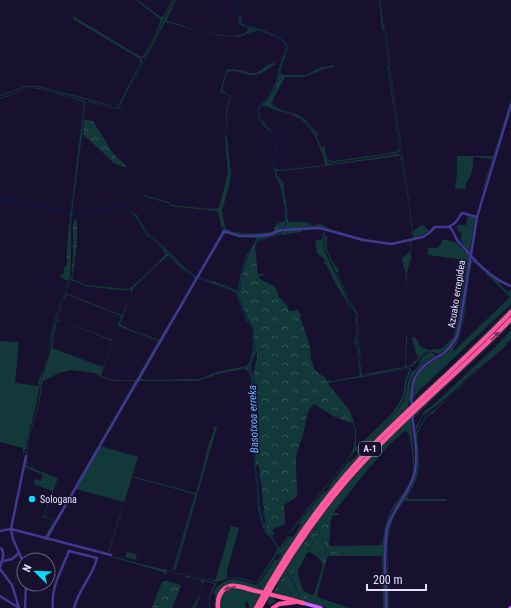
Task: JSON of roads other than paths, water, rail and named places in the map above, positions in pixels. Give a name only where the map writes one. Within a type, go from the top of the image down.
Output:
[{"type":"highway","name":"A-1","points":[[256,608],[295,542],[321,506],[344,478],[388,431],[511,312]]},
{"type":"highway","name":"A-1","points":[[260,608],[298,546],[347,481],[369,456],[402,423],[511,320]]},
{"type":"highway","points":[[218,608],[220,594],[226,588],[234,586],[303,603]]},
{"type":"highway","points":[[273,608],[284,603],[303,603]]},
{"type":"main road","points":[[303,603],[321,608]]},
{"type":"street","name":"Azuako errepidea","points":[[386,608],[386,534],[394,512],[415,474],[416,459],[411,398],[412,383],[417,373],[424,366],[447,351],[457,337],[477,217],[511,105]]},
{"type":"street","points":[[46,539],[224,231],[239,236],[248,236],[269,235],[280,230],[320,228],[363,240],[390,244],[423,237],[435,227],[449,227],[454,225],[462,213],[477,217]]},
{"type":"street","points":[[449,227],[452,229],[457,240],[483,269],[498,280],[511,286]]},
{"type":"street","points":[[19,552],[13,539],[11,529],[26,456]]},
{"type":"street","points":[[0,531],[11,529],[111,555]]},
{"type":"street","points":[[53,608],[53,592],[72,545]]},
{"type":"street","points":[[0,548],[3,550],[1,565],[12,585],[19,608]]},
{"type":"street","points":[[69,552],[97,558]]},
{"type":"street","points":[[74,608],[80,591],[93,571],[98,552]]},
{"type":"street","points":[[1,565],[12,560],[16,556]]},
{"type":"street","points":[[25,608],[26,592]]},
{"type":"street","points":[[0,596],[19,608]]},
{"type":"waterway","points":[[239,0],[238,7],[242,26],[250,27],[277,37],[284,42],[287,47],[275,88],[258,111],[263,125],[272,133],[275,140],[277,151],[273,166],[275,169],[276,178],[281,183],[287,208],[287,218],[284,229]]},
{"type":"waterway","name":"Basotxoa erreka","points":[[0,200],[20,202],[76,213],[113,207],[124,208],[133,213],[147,234],[189,272],[202,279],[229,289],[237,294],[252,328],[255,346],[249,369],[254,396],[254,410],[251,428],[255,450],[255,473],[258,481],[260,508],[266,531],[272,536],[278,550]]},
{"type":"waterway","points":[[237,294],[240,290],[245,263],[254,244],[258,240],[282,232]]},
{"type":"waterway","name":"Basotxoa erreka","points":[[280,552],[281,557]]},
{"type":"waterway","name":"Basotxoa erreka","points":[[287,573],[294,583],[299,596]]},
{"type":"place","name":"Sologana","points":[[32,499]]}]
